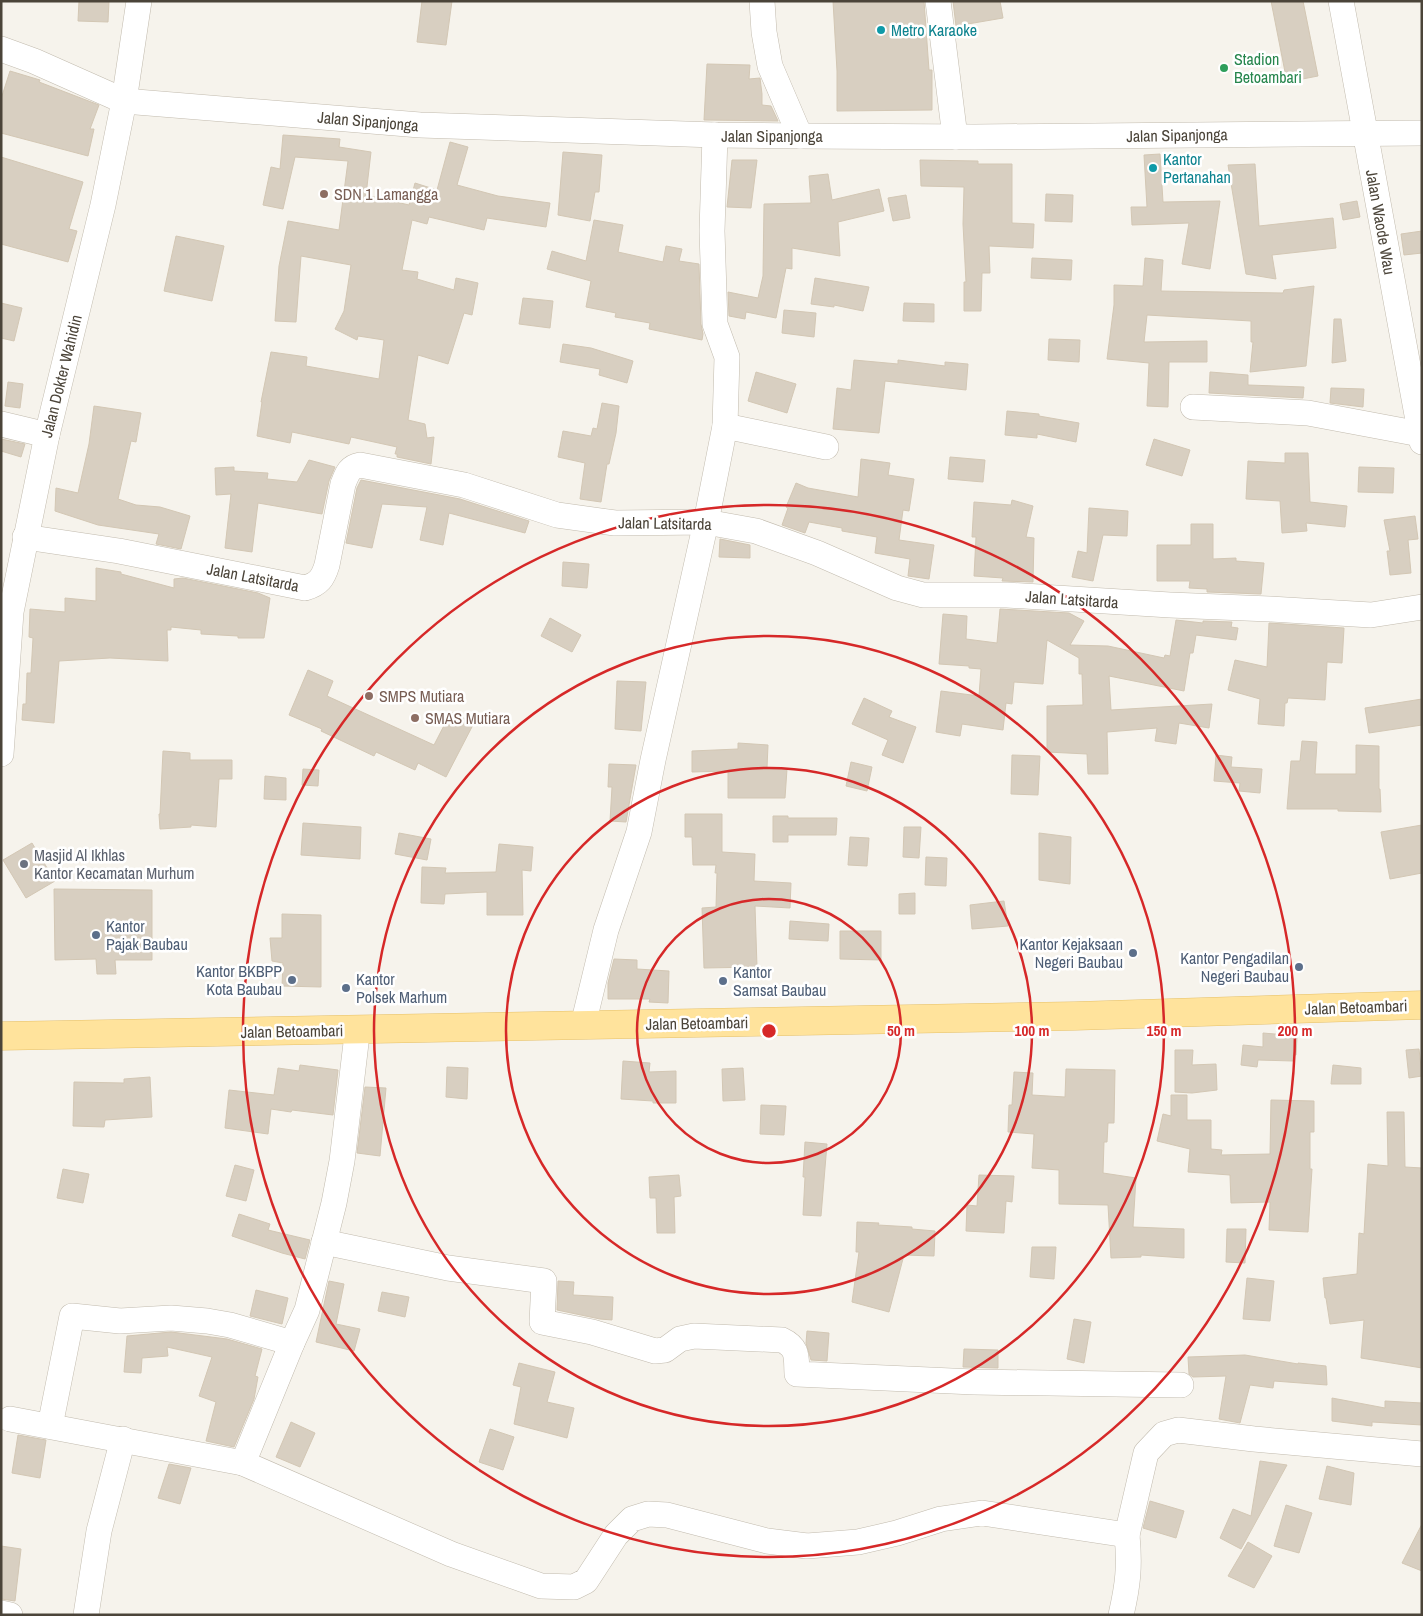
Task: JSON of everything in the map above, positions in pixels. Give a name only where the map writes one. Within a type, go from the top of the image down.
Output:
[{"type":"main road","name":"Jalan Betoambari","points":[[1,1051],[356,1043],[1422,1005]]},
{"type":"main road","name":"Jalan Betoambari","points":[[1,1036],[583,1025],[832,1027],[1422,1020]]},
{"type":"street","name":"Jalan Dokter Wahidin","points":[[1,754],[11,612],[8,588],[26,537],[47,435],[102,205],[124,101],[139,1]]},
{"type":"street","points":[[762,1],[764,32],[770,66],[800,136]]},
{"type":"street","points":[[938,1],[955,137]]},
{"type":"street","name":"Jalan Waode Wau","points":[[1341,1],[1421,438]]},
{"type":"street","name":"Jalan Sipanjonga","points":[[1,49],[34,61],[124,101],[420,125],[800,136],[955,137],[1422,133]]},
{"type":"street","points":[[583,1025],[606,930],[639,832],[725,426],[727,357],[715,324],[712,231],[715,135]]},
{"type":"street","points":[[1194,407],[1308,413],[1421,438]]},
{"type":"street","points":[[1,424],[47,435]]},
{"type":"street","points":[[725,426],[826,447]]},
{"type":"street","name":"Jalan Latsitarda","points":[[26,537],[119,551],[305,588],[319,583],[323,576],[327,566],[342,484],[348,471],[353,466],[360,465],[464,484],[557,514],[615,523],[706,522],[756,531],[817,553],[897,588],[923,595],[1007,595],[1371,615],[1422,607]]},
{"type":"street","points":[[244,1463],[292,1342],[307,1310],[342,1161],[356,1043]]},
{"type":"street","points":[[324,1242],[448,1268],[544,1281],[542,1322],[592,1332],[655,1351],[665,1350],[680,1339],[694,1336],[782,1340],[792,1344],[795,1350],[797,1374],[974,1382],[1181,1385]]},
{"type":"street","points":[[50,1426],[72,1316],[120,1321],[171,1318],[207,1321],[292,1342]]},
{"type":"street","points":[[10,1419],[244,1463],[452,1554],[541,1586],[574,1587],[586,1581],[616,1534],[632,1519],[648,1514],[666,1515],[766,1541],[807,1546],[858,1542],[897,1533],[941,1519],[982,1513],[1127,1535]]},
{"type":"street","points":[[1121,1615],[1128,1587],[1130,1563],[1127,1535],[1146,1453],[1164,1434],[1178,1430],[1254,1439],[1422,1454]]},
{"type":"street","points":[[86,1615],[99,1531],[122,1439]]},
{"type":"street","points":[[1,1613],[10,1615]]},
{"type":"building","points":[[79,1],[109,1],[108,22],[78,21]]},
{"type":"building","points":[[422,1],[452,1],[446,45],[417,42]]},
{"type":"building","points":[[833,1],[924,1],[929,70],[932,70],[932,110],[837,111]]},
{"type":"building","points":[[953,1],[1000,1],[1003,18],[956,26]]},
{"type":"building","points":[[1271,1],[1303,1],[1318,76],[1287,82]]},
{"type":"building","points":[[707,64],[750,65],[749,79],[760,78],[762,105],[771,106],[778,121],[704,120]]},
{"type":"building","points":[[10,71],[40,80],[39,82],[99,105],[90,129],[94,129],[88,156],[1,133],[1,99]]},
{"type":"building","points":[[283,135],[340,139],[339,147],[371,152],[366,195],[409,205],[415,183],[437,190],[450,142],[468,147],[457,185],[498,196],[550,203],[546,227],[487,218],[484,230],[429,217],[427,224],[412,220],[402,270],[418,272],[417,279],[454,290],[456,278],[478,283],[472,315],[464,313],[448,364],[418,355],[408,420],[425,424],[427,438],[434,437],[431,464],[397,457],[397,454],[395,454],[397,447],[351,437],[349,444],[292,432],[290,443],[257,436],[261,402],[271,352],[307,357],[306,366],[379,379],[384,340],[358,336],[357,340],[335,329],[344,311],[351,265],[301,256],[296,322],[275,321],[279,266],[288,221],[339,230],[348,161],[295,157],[283,209],[263,205],[271,167],[280,169]]},
{"type":"building","points":[[563,152],[602,155],[599,192],[595,192],[590,221],[558,215]]},
{"type":"building","points":[[1160,154],[1163,202],[1220,201],[1210,269],[1182,264],[1189,223],[1132,225],[1131,207],[1147,207],[1144,155]]},
{"type":"building","points":[[1,157],[83,182],[69,229],[77,231],[68,262],[1,244]]},
{"type":"building","points":[[732,160],[757,160],[751,208],[727,207]]},
{"type":"building","points":[[920,160],[978,161],[978,164],[1012,164],[1012,223],[1034,224],[1033,248],[989,246],[990,273],[982,273],[981,311],[964,311],[964,282],[966,282],[963,224],[964,187],[921,186]]},
{"type":"building","points":[[1255,164],[1259,226],[1333,218],[1336,248],[1272,255],[1276,279],[1246,274],[1228,165]]},
{"type":"building","points":[[828,174],[832,200],[879,189],[884,211],[838,222],[840,256],[792,248],[792,269],[786,268],[776,318],[746,312],[745,319],[729,316],[728,292],[758,298],[763,276],[764,204],[811,203],[809,176]]},
{"type":"building","points":[[1046,194],[1073,195],[1072,222],[1045,221]]},
{"type":"building","points":[[906,195],[910,218],[893,221],[888,198]]},
{"type":"building","points":[[1357,201],[1360,217],[1343,220],[1340,204]]},
{"type":"building","points":[[594,220],[623,225],[618,252],[663,262],[666,246],[682,249],[679,261],[699,264],[702,340],[649,329],[650,323],[615,317],[616,313],[586,307],[591,281],[547,269],[552,251],[586,261]]},
{"type":"building","points":[[1422,231],[1422,253],[1404,255],[1401,234]]},
{"type":"building","points":[[176,236],[224,246],[212,301],[164,291]]},
{"type":"building","points":[[1032,258],[1072,260],[1071,280],[1031,278]]},
{"type":"building","points":[[1145,258],[1163,260],[1161,291],[1283,293],[1284,290],[1314,286],[1306,366],[1250,372],[1253,342],[1251,342],[1251,321],[1147,315],[1144,342],[1207,341],[1207,362],[1169,362],[1168,407],[1147,406],[1149,363],[1107,359],[1114,305],[1114,285],[1143,286]]},
{"type":"building","points":[[815,278],[869,287],[863,311],[834,305],[834,307],[811,304]]},
{"type":"building","points":[[523,298],[553,301],[550,328],[519,324]]},
{"type":"building","points":[[1,303],[22,308],[14,341],[1,338]]},
{"type":"building","points":[[904,303],[934,304],[934,322],[903,321]]},
{"type":"building","points":[[784,310],[816,313],[814,337],[782,333]]},
{"type":"building","points":[[1334,319],[1341,319],[1346,361],[1332,363]]},
{"type":"building","points":[[1049,339],[1080,340],[1079,362],[1048,360]]},
{"type":"building","points":[[563,344],[591,348],[633,361],[627,383],[599,375],[600,369],[560,362]]},
{"type":"building","points":[[854,360],[898,364],[898,360],[945,366],[945,362],[968,364],[966,390],[885,381],[879,433],[833,429],[837,388],[851,390]]},
{"type":"building","points":[[756,372],[796,384],[787,413],[748,401]]},
{"type":"building","points":[[1210,372],[1248,375],[1248,385],[1304,387],[1303,398],[1209,393]]},
{"type":"building","points":[[8,382],[23,384],[20,408],[5,406]]},
{"type":"building","points":[[1331,388],[1364,389],[1363,407],[1330,403]]},
{"type":"building","points":[[602,403],[619,406],[616,433],[609,464],[607,464],[601,502],[580,499],[585,463],[558,457],[563,431],[591,436],[593,428],[597,429]]},
{"type":"building","points":[[94,406],[141,413],[136,442],[131,441],[118,499],[136,505],[160,507],[190,516],[181,549],[156,544],[159,534],[98,525],[55,511],[56,488],[78,493],[89,444]]},
{"type":"building","points":[[1007,411],[1039,414],[1039,416],[1079,423],[1076,442],[1037,434],[1037,438],[1005,435]]},
{"type":"building","points":[[1,439],[25,444],[21,457],[1,451]]},
{"type":"building","points":[[1154,439],[1190,450],[1182,476],[1146,465]]},
{"type":"building","points":[[1285,453],[1308,453],[1310,502],[1347,506],[1345,527],[1306,523],[1307,531],[1282,533],[1280,501],[1246,499],[1248,461],[1285,463]]},
{"type":"building","points":[[950,457],[985,460],[983,482],[948,479]]},
{"type":"building","points":[[861,459],[890,463],[888,475],[914,479],[909,511],[903,510],[899,540],[934,545],[929,579],[908,576],[910,559],[875,553],[877,537],[842,531],[842,528],[809,522],[805,533],[782,525],[788,508],[786,507],[796,483],[808,488],[858,497]]},
{"type":"building","points":[[309,460],[335,467],[329,481],[322,514],[258,503],[252,552],[225,548],[231,494],[216,495],[215,468],[234,467],[234,471],[268,473],[267,479],[297,482]]},
{"type":"building","points":[[1359,467],[1394,468],[1393,493],[1358,492]]},
{"type":"building","points":[[361,480],[460,499],[529,521],[525,533],[449,513],[443,545],[420,540],[427,507],[382,504],[372,548],[346,543],[357,488]]},
{"type":"building","points":[[1012,500],[1033,506],[1026,537],[1034,538],[1033,582],[1002,581],[1003,578],[974,576],[976,537],[972,537],[974,502],[1011,505]]},
{"type":"building","points":[[1089,508],[1128,511],[1127,536],[1103,535],[1093,581],[1072,577],[1078,551],[1087,553]]},
{"type":"building","points":[[1415,516],[1418,539],[1408,540],[1411,573],[1390,575],[1387,551],[1390,551],[1384,520]]},
{"type":"building","points":[[1191,524],[1213,524],[1213,559],[1236,558],[1236,561],[1264,563],[1261,594],[1207,592],[1207,589],[1189,588],[1190,581],[1157,581],[1157,545],[1191,545]]},
{"type":"building","points":[[720,539],[750,545],[750,558],[719,557]]},
{"type":"building","points":[[563,562],[589,564],[587,588],[562,586]]},
{"type":"building","points":[[96,568],[121,572],[121,574],[174,588],[174,579],[183,578],[258,593],[270,598],[264,638],[238,638],[238,636],[201,634],[201,630],[171,627],[171,630],[167,630],[168,661],[110,658],[59,661],[54,723],[22,720],[23,704],[26,704],[27,673],[31,673],[33,638],[29,637],[30,609],[65,612],[65,598],[96,601]]},
{"type":"building","points":[[1000,609],[1069,613],[1084,621],[1070,645],[1108,646],[1164,658],[1165,655],[1170,656],[1176,620],[1203,623],[1203,621],[1232,622],[1231,627],[1238,628],[1236,640],[1196,635],[1193,653],[1190,653],[1184,691],[1109,676],[1111,710],[1212,704],[1209,728],[1179,723],[1176,744],[1155,741],[1157,728],[1107,732],[1108,774],[1088,774],[1087,754],[1047,752],[1047,706],[1083,705],[1082,674],[1079,674],[1079,658],[1047,640],[1043,684],[1014,682],[1012,704],[1006,703],[1003,730],[962,724],[960,736],[936,732],[941,691],[979,696],[981,669],[969,668],[969,666],[939,664],[943,614],[967,616],[966,639],[997,643]]},
{"type":"building","points":[[550,618],[581,635],[572,652],[541,636]]},
{"type":"building","points":[[1269,623],[1344,628],[1342,663],[1327,662],[1325,700],[1288,698],[1287,703],[1285,703],[1284,726],[1258,724],[1260,699],[1228,690],[1235,660],[1267,667]]},
{"type":"building","points":[[308,670],[333,681],[327,696],[434,745],[451,712],[474,723],[446,777],[418,763],[415,770],[376,752],[374,756],[321,731],[322,729],[289,715]]},
{"type":"building","points":[[617,681],[646,682],[641,731],[615,729]]},
{"type":"building","points":[[864,698],[892,711],[889,717],[916,727],[903,763],[882,755],[888,740],[852,724]]},
{"type":"building","points":[[1422,699],[1422,725],[1369,733],[1365,708]]},
{"type":"building","points":[[1302,741],[1317,742],[1315,774],[1356,774],[1356,745],[1379,746],[1381,812],[1338,811],[1338,809],[1287,809],[1291,761],[1300,761]]},
{"type":"building","points":[[738,743],[768,745],[767,768],[787,769],[785,798],[728,798],[728,771],[692,772],[692,751],[738,749]]},
{"type":"building","points":[[163,751],[190,753],[190,760],[232,760],[232,779],[219,779],[216,827],[191,825],[191,827],[160,829],[159,814]]},
{"type":"building","points":[[1012,755],[1040,756],[1038,795],[1011,794]]},
{"type":"building","points":[[1216,755],[1232,757],[1231,767],[1262,769],[1260,793],[1239,791],[1240,783],[1214,781]]},
{"type":"building","points":[[851,762],[872,767],[867,791],[846,786]]},
{"type":"building","points":[[609,764],[636,765],[626,822],[610,821],[612,787],[608,787]]},
{"type":"building","points":[[303,769],[319,770],[318,786],[302,785]]},
{"type":"building","points":[[265,776],[286,778],[286,800],[264,799]]},
{"type":"building","points":[[685,814],[722,814],[722,852],[755,854],[754,881],[791,883],[790,908],[755,906],[757,967],[704,968],[702,908],[716,907],[717,873],[715,873],[716,865],[693,865],[692,837],[685,837]]},
{"type":"building","points":[[773,816],[788,816],[788,818],[837,818],[836,835],[788,835],[788,842],[773,842]]},
{"type":"building","points":[[303,823],[361,827],[360,859],[301,855]]},
{"type":"building","points":[[1422,825],[1422,873],[1390,879],[1381,832]]},
{"type":"building","points":[[904,827],[921,827],[919,858],[903,857]]},
{"type":"building","points":[[399,833],[431,839],[427,860],[395,854]]},
{"type":"building","points":[[1039,833],[1071,837],[1070,884],[1039,880]]},
{"type":"building","points":[[850,837],[869,838],[867,866],[848,865]]},
{"type":"building","points":[[32,843],[55,881],[26,898],[3,860]]},
{"type":"building","points":[[499,844],[533,847],[531,871],[522,870],[523,915],[487,915],[487,892],[445,894],[444,904],[421,903],[422,867],[446,868],[445,873],[496,872]]},
{"type":"building","points":[[926,857],[947,858],[946,886],[925,885]]},
{"type":"building","points":[[54,889],[152,890],[152,960],[115,960],[116,974],[97,974],[96,959],[55,960]]},
{"type":"building","points":[[915,893],[915,914],[899,914],[899,894]]},
{"type":"building","points":[[1004,901],[1008,926],[972,929],[970,905]]},
{"type":"building","points":[[282,914],[321,915],[321,987],[282,986],[283,963],[272,961],[270,938],[282,938]]},
{"type":"building","points":[[790,921],[829,924],[828,941],[789,939]]},
{"type":"building","points":[[840,931],[881,931],[881,960],[840,959]]},
{"type":"building","points":[[614,959],[637,960],[637,969],[669,971],[668,1003],[649,1002],[650,999],[608,999],[608,983]]},
{"type":"building","points":[[1263,1033],[1297,1036],[1296,1055],[1293,1055],[1293,1061],[1258,1060],[1257,1067],[1241,1065],[1243,1045],[1263,1047]]},
{"type":"building","points":[[1419,1049],[1422,1076],[1409,1078],[1406,1050]]},
{"type":"building","points":[[1175,1050],[1193,1050],[1192,1065],[1216,1064],[1217,1090],[1192,1093],[1175,1092]]},
{"type":"building","points":[[623,1061],[650,1063],[649,1072],[676,1071],[676,1103],[653,1103],[653,1101],[621,1099]]},
{"type":"building","points":[[300,1065],[338,1070],[333,1115],[271,1109],[268,1134],[225,1128],[229,1090],[274,1095],[278,1068],[299,1071]]},
{"type":"building","points":[[1333,1065],[1361,1068],[1361,1084],[1331,1084]]},
{"type":"building","points":[[447,1067],[468,1068],[467,1099],[446,1097]]},
{"type":"building","points":[[743,1068],[745,1100],[723,1101],[722,1069]]},
{"type":"building","points":[[1066,1069],[1115,1070],[1114,1123],[1108,1123],[1107,1142],[1104,1142],[1103,1173],[1136,1178],[1133,1227],[1184,1229],[1184,1258],[1141,1255],[1141,1257],[1111,1258],[1108,1205],[1059,1204],[1059,1170],[1032,1168],[1034,1134],[1008,1132],[1009,1105],[1012,1105],[1014,1072],[1033,1073],[1032,1095],[1065,1097]]},
{"type":"building","points":[[150,1077],[152,1117],[105,1120],[104,1127],[73,1126],[74,1082],[124,1083],[124,1079]]},
{"type":"building","points":[[365,1087],[386,1088],[380,1156],[357,1153]]},
{"type":"building","points":[[1171,1095],[1187,1095],[1187,1120],[1211,1120],[1211,1149],[1222,1150],[1221,1155],[1270,1154],[1271,1100],[1314,1101],[1314,1132],[1310,1132],[1310,1169],[1312,1169],[1308,1232],[1269,1230],[1270,1202],[1231,1203],[1230,1175],[1188,1172],[1190,1149],[1157,1141],[1163,1114],[1171,1116]]},
{"type":"building","points":[[761,1105],[786,1106],[784,1135],[760,1134]]},
{"type":"building","points":[[1387,1112],[1404,1112],[1405,1167],[1422,1168],[1422,1368],[1361,1358],[1364,1320],[1330,1324],[1325,1298],[1323,1278],[1357,1274],[1359,1233],[1364,1234],[1368,1164],[1388,1166]]},
{"type":"building","points":[[805,1142],[827,1144],[821,1216],[803,1215]]},
{"type":"building","points":[[235,1165],[254,1170],[246,1201],[226,1196]]},
{"type":"building","points":[[63,1169],[89,1174],[83,1203],[57,1198]]},
{"type":"building","points":[[679,1175],[681,1196],[674,1197],[675,1233],[657,1233],[656,1198],[650,1198],[649,1177]]},
{"type":"building","points":[[979,1175],[1014,1176],[1012,1202],[1006,1201],[1004,1233],[966,1231],[967,1205],[977,1206]]},
{"type":"building","points":[[239,1214],[270,1224],[268,1230],[310,1240],[305,1259],[232,1236]]},
{"type":"building","points":[[857,1222],[879,1223],[878,1225],[912,1227],[912,1229],[935,1231],[934,1256],[904,1255],[889,1312],[852,1302],[859,1252],[856,1252]]},
{"type":"building","points":[[1227,1229],[1246,1229],[1245,1263],[1226,1262]]},
{"type":"building","points":[[1032,1247],[1056,1247],[1054,1279],[1030,1277]]},
{"type":"building","points":[[1247,1278],[1274,1281],[1270,1321],[1243,1319]]},
{"type":"building","points":[[329,1281],[344,1284],[336,1324],[360,1329],[354,1351],[316,1342]]},
{"type":"building","points":[[558,1281],[574,1282],[573,1295],[613,1297],[612,1320],[557,1310]]},
{"type":"building","points":[[256,1290],[288,1298],[282,1324],[250,1316]]},
{"type":"building","points":[[382,1292],[409,1297],[405,1317],[378,1311]]},
{"type":"building","points":[[1074,1319],[1091,1322],[1084,1363],[1067,1359]]},
{"type":"building","points":[[807,1331],[829,1333],[827,1361],[811,1360],[806,1343]]},
{"type":"building","points":[[171,1332],[227,1339],[262,1349],[255,1376],[258,1377],[254,1399],[234,1447],[206,1441],[216,1402],[199,1396],[212,1357],[167,1347],[168,1356],[142,1358],[141,1373],[124,1372],[127,1336]]},
{"type":"building","points":[[964,1349],[998,1350],[998,1368],[963,1367]]},
{"type":"building","points":[[1245,1355],[1298,1364],[1326,1366],[1327,1385],[1274,1381],[1273,1388],[1250,1385],[1240,1423],[1219,1419],[1226,1376],[1193,1377],[1189,1374],[1188,1357]]},
{"type":"building","points":[[519,1363],[555,1372],[547,1402],[574,1408],[567,1438],[514,1424],[521,1387],[513,1385]]},
{"type":"building","points":[[1332,1398],[1385,1408],[1385,1401],[1422,1403],[1422,1425],[1372,1422],[1372,1426],[1332,1421]]},
{"type":"building","points":[[291,1422],[315,1433],[300,1467],[276,1457]]},
{"type":"building","points":[[490,1429],[514,1437],[503,1470],[479,1462]]},
{"type":"building","points":[[18,1435],[46,1440],[40,1478],[12,1473]]},
{"type":"building","points":[[1260,1461],[1287,1465],[1241,1549],[1220,1538],[1233,1509],[1251,1516]]},
{"type":"building","points":[[169,1464],[191,1468],[180,1504],[158,1498]]},
{"type":"building","points":[[1327,1466],[1354,1473],[1351,1505],[1319,1499]]},
{"type":"building","points":[[1150,1501],[1184,1511],[1176,1538],[1143,1528]]},
{"type":"building","points":[[1286,1505],[1312,1513],[1299,1553],[1274,1546]]},
{"type":"building","points":[[1422,1524],[1422,1571],[1402,1563]]},
{"type":"building","points":[[1248,1542],[1272,1556],[1254,1588],[1228,1576]]},
{"type":"building","points":[[1,1546],[21,1549],[15,1601],[1,1599]]},
{"type":"place","name":"Metro Karaoke","points":[[881,30]]},
{"type":"place","name":"Stadion Betoambari","points":[[1224,68]]},
{"type":"place","name":"Kantor Pertanahan","points":[[1153,168]]},
{"type":"place","name":"SDN 1 Lamangga","points":[[324,194]]},
{"type":"place","name":"SMPS Mutiara","points":[[369,696]]},
{"type":"place","name":"SMAS Mutiara","points":[[415,718]]},
{"type":"place","name":"Masjid Al Ikhlas Kantor Kecamatan Murhum","points":[[24,864]]},
{"type":"place","name":"Kantor Pajak Baubau","points":[[96,935]]},
{"type":"place","name":"Kantor Kejaksaan Negeri Baubau","points":[[1133,953]]},
{"type":"place","name":"Kantor Pengadilan Negeri Baubau","points":[[1299,967]]},
{"type":"place","name":"Kantor BKBPP Kota Baubau","points":[[292,980]]},
{"type":"place","name":"Kantor Samsat Baubau","points":[[723,981]]},
{"type":"place","name":"Kantor Polsek Marhum","points":[[346,988]]}]
